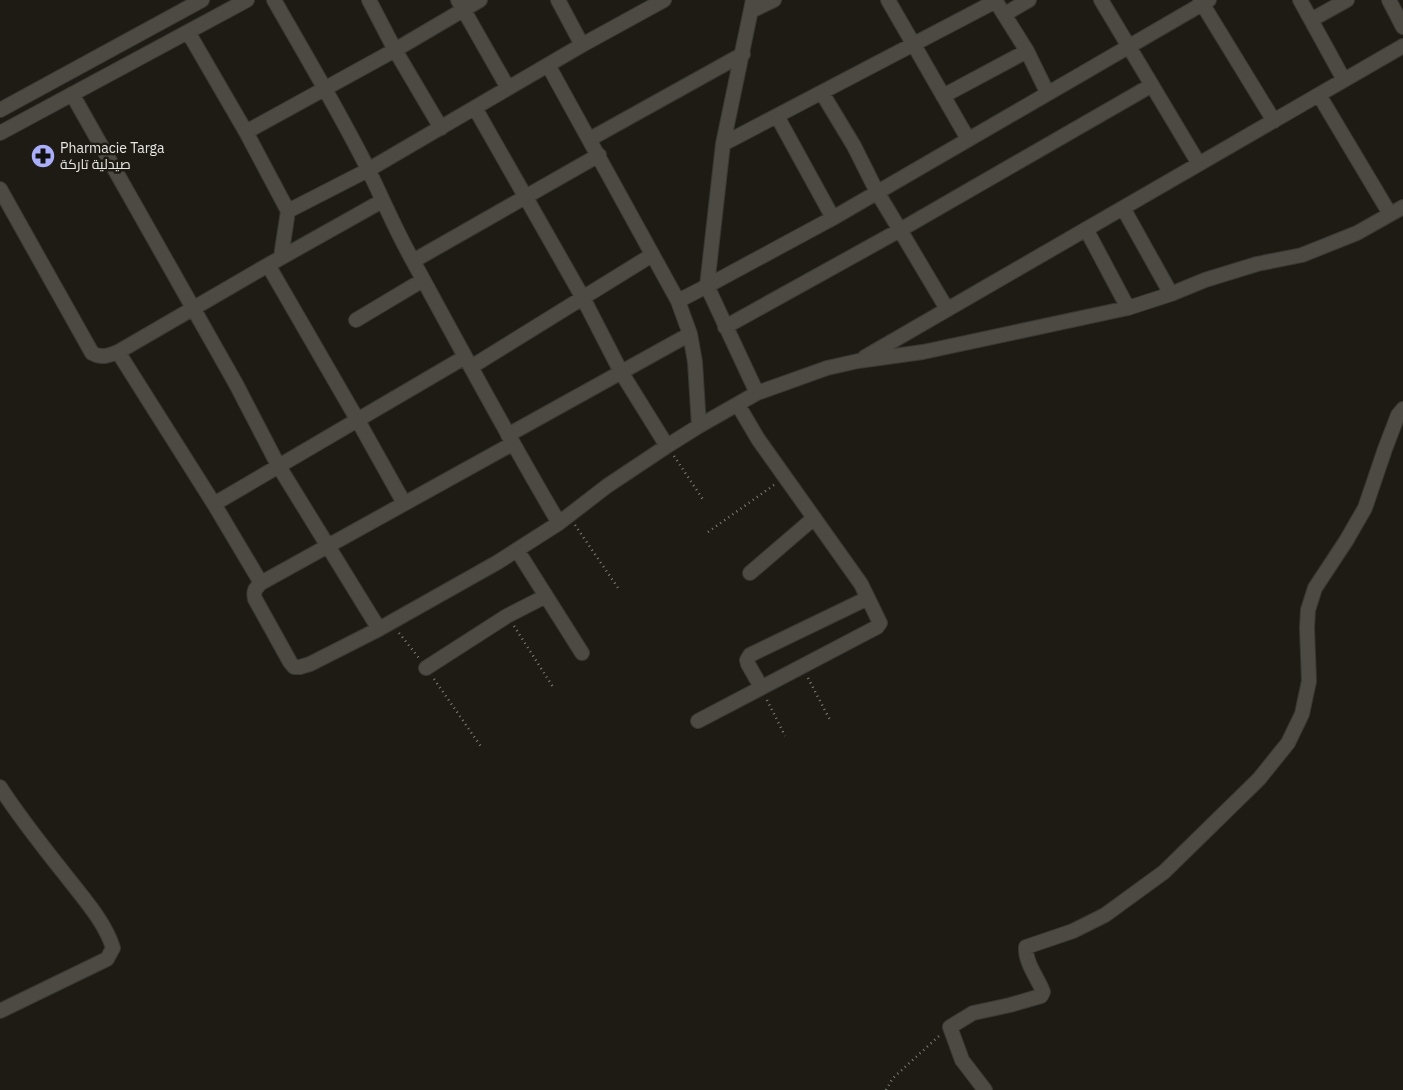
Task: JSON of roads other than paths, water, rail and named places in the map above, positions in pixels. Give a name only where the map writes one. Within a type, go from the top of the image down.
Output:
[{"type":"street","points":[[0,110],[202,0]]},
{"type":"street","points":[[0,133],[248,0]]},
{"type":"street","points":[[274,0],[368,170],[412,261],[510,440],[564,519]]},
{"type":"street","points":[[369,0],[395,50],[441,128]]},
{"type":"street","points":[[246,132],[395,50],[460,5],[480,0]]},
{"type":"street","points":[[558,0],[582,45]]},
{"type":"street","points":[[288,211],[368,170],[582,45],[664,0]]},
{"type":"street","points":[[757,393],[707,286],[724,144],[752,6],[774,0]]},
{"type":"street","points":[[888,0],[968,139]]},
{"type":"street","points":[[724,144],[996,0],[1027,51],[1047,92]]},
{"type":"street","points":[[1005,14],[1028,0]]},
{"type":"street","points":[[1101,0],[1199,164]]},
{"type":"street","points":[[1300,0],[1344,80]]},
{"type":"street","points":[[1311,20],[1347,0]]},
{"type":"street","points":[[1389,0],[1403,26]]},
{"type":"street","points":[[678,301],[833,218],[1204,1],[1274,121]]},
{"type":"street","points":[[460,5],[508,88]]},
{"type":"street","points":[[188,32],[246,132],[288,211],[281,257]]},
{"type":"street","points":[[858,361],[1403,46]]},
{"type":"street","points":[[943,96],[1027,51]]},
{"type":"street","points":[[590,139],[743,54]]},
{"type":"street","points":[[548,65],[678,301],[690,334],[695,362],[699,426]]},
{"type":"street","points":[[725,327],[900,230],[1152,85]]},
{"type":"street","points":[[822,93],[947,309]]},
{"type":"street","points":[[72,94],[236,384],[278,465],[384,626]]},
{"type":"street","points":[[1319,95],[1390,214]]},
{"type":"street","points":[[475,108],[583,298],[621,372],[667,446]]},
{"type":"street","points":[[778,116],[833,218]]},
{"type":"street","points":[[412,261],[599,155]]},
{"type":"street","points":[[0,190],[92,353],[104,357],[118,352],[281,257],[382,202]]},
{"type":"street","points":[[690,334],[621,372],[330,546],[261,583],[253,592],[255,599],[294,667],[310,664],[384,626],[517,550],[667,446],[757,393],[827,368],[858,361],[923,352],[1128,308],[1171,294],[1205,280],[1257,264],[1302,255],[1357,233],[1403,207]]},
{"type":"street","points":[[1123,208],[1171,294]]},
{"type":"street","points":[[1086,229],[1128,308]]},
{"type":"street","points":[[214,504],[358,419],[468,362],[583,298],[652,255]]},
{"type":"street","points":[[268,265],[358,419],[404,503]]},
{"type":"street","points":[[356,320],[423,280]]},
{"type":"street","points":[[118,352],[214,504],[261,583]]},
{"type":"street","points":[[698,721],[877,627],[880,623],[861,584],[758,439],[738,405]]},
{"type":"street","points":[[985,1090],[962,1060],[950,1027],[973,1013],[1041,996],[1041,988],[1030,965],[1026,947],[1073,931],[1105,915],[1164,872],[1258,778],[1288,743],[1302,714],[1309,681],[1308,610],[1315,588],[1365,508],[1385,449],[1398,416],[1403,409]]},
{"type":"street","points":[[750,573],[814,518]]},
{"type":"street","points":[[517,550],[582,653]]},
{"type":"street","points":[[426,668],[508,616],[546,596]]},
{"type":"street","points":[[761,687],[748,664],[747,660],[750,656],[868,598]]},
{"type":"street","points":[[0,787],[34,836],[88,905],[110,937],[113,948],[107,959],[0,1011]]},
{"type":"place","name":"Pharmacie Targa صيدلية تاركة","points":[[43,156]]}]
